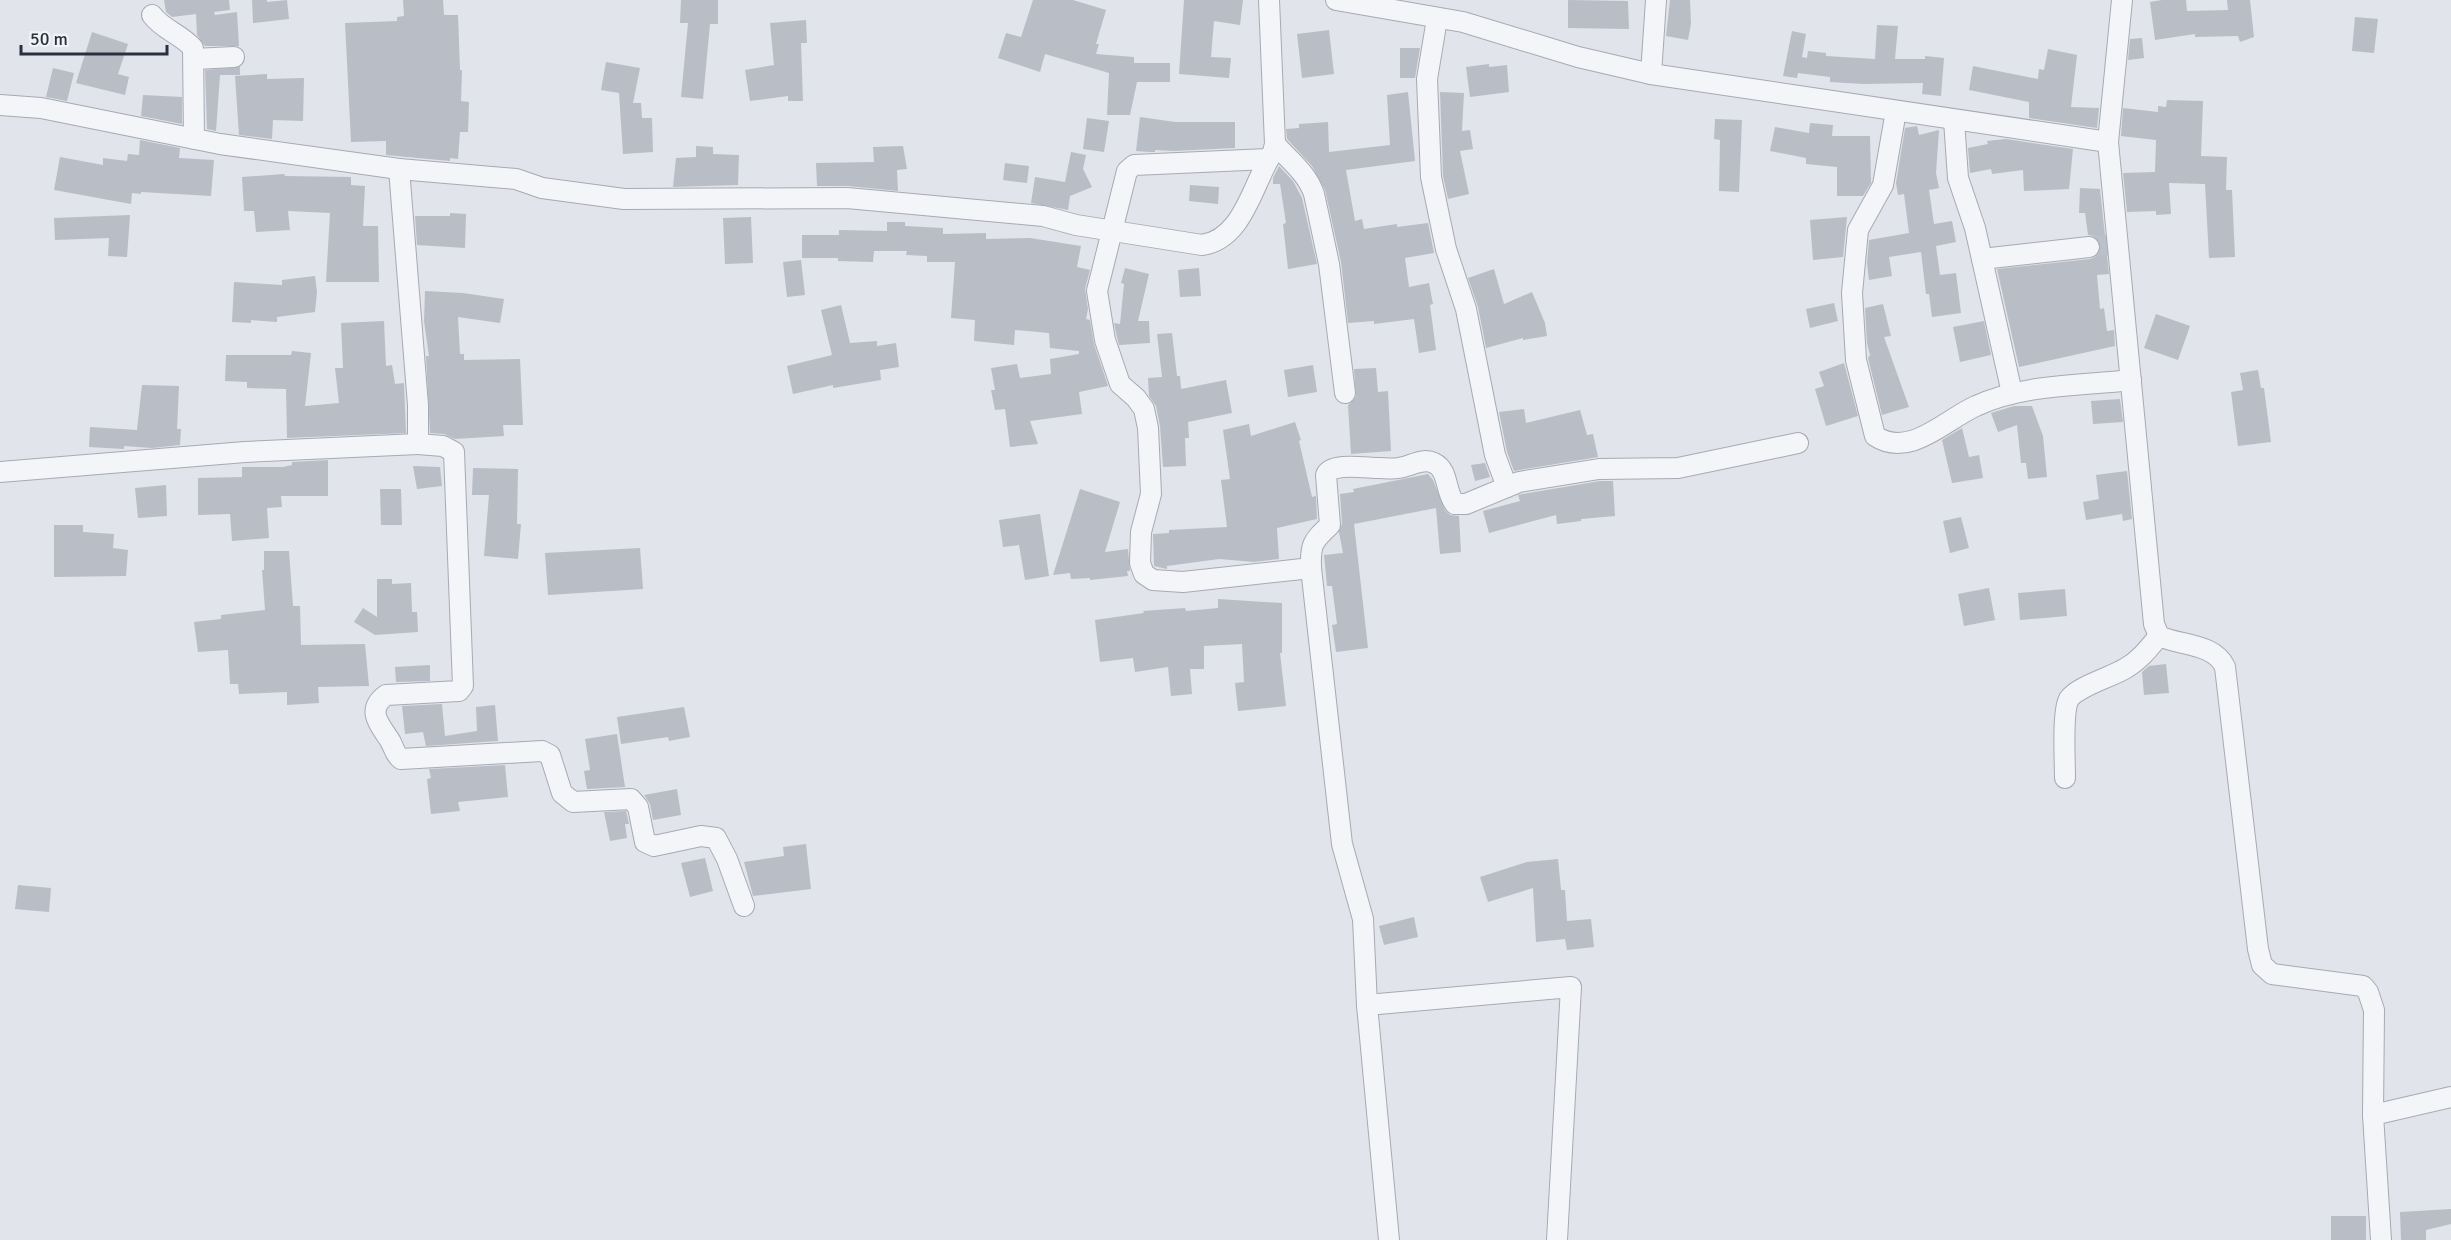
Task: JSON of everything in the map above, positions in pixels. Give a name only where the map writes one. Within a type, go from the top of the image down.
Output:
[{"type":"street","points":[[0,105],[41,108],[194,139],[399,169],[516,179],[542,188],[624,199],[847,198],[1043,216],[1191,245],[1213,244],[1223,238],[1240,218],[1271,152],[1269,0]]},
{"type":"street","points":[[1336,0],[1463,22],[1578,57],[1651,74],[2108,142]]},
{"type":"street","points":[[1651,74],[1656,0]]},
{"type":"street","points":[[2122,0],[2108,142],[2105,246],[2131,380],[2154,624],[2159,636],[2203,648],[2221,659],[2227,676],[2260,959],[2266,971],[2272,974],[2363,986],[2368,992],[2374,1010],[2373,1115],[2381,1240]]},
{"type":"street","points":[[152,15],[159,25],[186,39],[193,48],[194,139]]},
{"type":"street","points":[[1437,19],[1427,79],[1431,177],[1446,249],[1466,309],[1495,455],[1507,487]]},
{"type":"street","points":[[194,59],[234,57]]},
{"type":"street","points":[[1896,111],[1883,185],[1858,230],[1852,293],[1856,360],[1875,436],[1892,443],[1927,436],[1975,406],[2012,393],[2131,380]]},
{"type":"street","points":[[1954,120],[1958,178],[1982,259],[2012,393]]},
{"type":"street","points":[[1311,568],[1183,582],[1153,580],[1144,574],[1140,563],[1141,532],[1151,494],[1148,428],[1144,409],[1136,398],[1120,384],[1105,340],[1097,291],[1127,171],[1134,165],[1271,152],[1303,173],[1311,183],[1329,264],[1345,393]]},
{"type":"street","points":[[399,169],[418,405],[418,444]]},
{"type":"street","points":[[1982,259],[2105,246]]},
{"type":"street","points":[[1389,1240],[1367,1005],[1363,919],[1342,844],[1311,568],[1310,550],[1313,541],[1330,525],[1326,475],[1328,470],[1332,468],[1400,468],[1419,462],[1433,462],[1443,470],[1449,496],[1455,504],[1466,504],[1519,482],[1599,469],[1678,468],[1798,443]]},
{"type":"street","points":[[0,472],[245,452],[418,444],[443,446],[454,452],[463,686],[459,691],[386,695],[380,699],[375,713],[377,724],[401,759],[542,751],[550,754],[562,793],[573,802],[631,799],[638,807],[645,842],[654,846],[701,836],[716,838],[727,859],[744,906]]},
{"type":"street","points":[[2065,778],[2066,713],[2069,699],[2126,668],[2144,654],[2159,636]]},
{"type":"street","points":[[1367,1005],[1571,987],[1557,1240]]},
{"type":"street","points":[[2373,1115],[2451,1097]]},
{"type":"building","points":[[164,0],[229,0],[230,10],[214,12],[215,15],[237,12],[239,46],[205,46],[197,35],[196,14],[172,17],[166,12]]},
{"type":"building","points":[[252,0],[267,0],[267,2],[287,0],[289,19],[253,23]]},
{"type":"building","points":[[403,0],[443,0],[444,15],[458,15],[460,70],[462,70],[461,101],[469,102],[468,132],[460,132],[458,159],[450,158],[450,161],[386,155],[386,141],[351,142],[345,23],[397,21],[397,17],[404,16]]},
{"type":"building","points":[[681,0],[718,0],[718,24],[710,24],[703,99],[681,97],[688,23],[680,23]]},
{"type":"building","points":[[1033,0],[1073,0],[1106,10],[1096,44],[1099,44],[1096,54],[1134,57],[1134,63],[1170,63],[1170,82],[1137,82],[1130,115],[1107,115],[1109,73],[1045,54],[1040,72],[998,58],[1006,33],[1021,37]]},
{"type":"building","points":[[1184,0],[1243,0],[1240,25],[1214,21],[1211,57],[1231,58],[1229,78],[1179,74]]},
{"type":"building","points":[[1568,0],[1628,1],[1629,29],[1568,28]]},
{"type":"building","points":[[1670,0],[1690,0],[1691,24],[1688,40],[1666,36]]},
{"type":"building","points":[[2186,0],[2187,11],[2228,10],[2227,0],[2250,0],[2254,37],[2240,42],[2238,36],[2195,37],[2195,34],[2155,40],[2150,2]]},
{"type":"building","points":[[2355,17],[2378,19],[2374,53],[2352,51]]},
{"type":"building","points":[[806,20],[807,43],[801,43],[803,101],[788,101],[788,96],[750,101],[745,70],[774,65],[770,23]]},
{"type":"building","points":[[1877,25],[1898,26],[1895,59],[1925,59],[1925,56],[1944,58],[1941,96],[1922,94],[1923,83],[1863,84],[1830,82],[1830,77],[1798,73],[1797,78],[1783,76],[1792,31],[1806,34],[1802,57],[1807,58],[1808,51],[1826,53],[1826,56],[1875,59]]},
{"type":"building","points":[[1329,30],[1334,74],[1302,78],[1297,34]]},
{"type":"building","points":[[92,32],[128,44],[118,74],[129,77],[125,95],[76,83]]},
{"type":"building","points":[[2142,38],[2144,58],[2128,60],[2130,39]]},
{"type":"building","points":[[1400,48],[1420,48],[1415,78],[1400,78]]},
{"type":"building","points":[[2048,49],[2077,55],[2071,107],[2099,108],[2097,128],[2029,118],[2029,102],[1969,90],[1973,66],[2038,79],[2039,69],[2044,70]]},
{"type":"building","points":[[606,62],[640,68],[633,103],[641,103],[642,118],[652,118],[653,152],[623,154],[619,93],[601,90]]},
{"type":"building","points":[[1489,64],[1489,67],[1507,65],[1509,92],[1470,97],[1466,67]]},
{"type":"building","points":[[240,67],[240,75],[220,75],[216,131],[207,129],[205,70]]},
{"type":"building","points":[[53,68],[74,73],[67,101],[46,97]]},
{"type":"building","points":[[267,74],[267,79],[304,78],[303,121],[273,120],[272,139],[239,135],[235,76]]},
{"type":"building","points":[[1408,92],[1415,161],[1346,170],[1355,221],[1362,219],[1364,229],[1397,224],[1397,227],[1428,223],[1434,253],[1405,258],[1409,287],[1429,283],[1433,304],[1430,305],[1436,350],[1419,353],[1414,319],[1374,324],[1374,321],[1348,323],[1341,262],[1325,190],[1312,166],[1287,139],[1286,129],[1299,128],[1299,124],[1328,122],[1329,152],[1390,145],[1387,95]]},
{"type":"building","points":[[1440,92],[1464,93],[1462,131],[1470,130],[1473,149],[1460,151],[1469,194],[1448,199],[1443,176]]},
{"type":"building","points":[[143,95],[182,97],[182,124],[141,116]]},
{"type":"building","points":[[2167,100],[2203,101],[2201,156],[2227,157],[2226,190],[2232,190],[2235,257],[2209,258],[2205,184],[2169,183],[2171,214],[2156,215],[2156,211],[2127,212],[2123,173],[2155,172],[2156,140],[2121,136],[2123,108],[2158,112],[2158,106],[2166,107]]},
{"type":"building","points":[[1140,117],[1175,122],[1235,122],[1235,148],[1136,151]]},
{"type":"building","points":[[1087,118],[1109,121],[1104,152],[1083,149]]},
{"type":"building","points":[[1715,119],[1742,120],[1739,192],[1719,191],[1720,140],[1714,139]]},
{"type":"building","points":[[1810,123],[1833,125],[1832,136],[1870,136],[1871,183],[1863,196],[1837,196],[1837,167],[1806,164],[1806,158],[1770,151],[1775,127],[1809,133]]},
{"type":"building","points":[[1917,126],[1919,135],[1939,130],[1936,173],[1939,188],[1929,190],[1934,224],[1952,221],[1956,242],[1936,246],[1940,275],[1956,273],[1961,313],[1932,317],[1929,294],[1926,294],[1921,252],[1889,257],[1892,276],[1869,280],[1867,263],[1869,240],[1909,233],[1904,194],[1898,195],[1896,183],[1905,128]]},
{"type":"building","points":[[2006,139],[2073,149],[2069,189],[2024,191],[2023,170],[1992,174],[1991,169],[1970,173],[1968,148],[1988,144],[1987,141]]},
{"type":"building","points":[[140,140],[180,148],[179,158],[214,160],[211,196],[141,192],[141,194],[132,193],[131,204],[54,190],[60,157],[103,165],[103,158],[127,161],[128,154],[139,155]]},
{"type":"building","points":[[696,146],[713,147],[713,154],[739,155],[738,185],[673,187],[676,158],[696,157]]},
{"type":"building","points":[[903,146],[907,169],[897,170],[898,191],[848,186],[817,186],[816,163],[874,162],[873,147]]},
{"type":"building","points":[[1071,152],[1086,155],[1083,169],[1092,187],[1070,196],[1068,210],[1031,203],[1035,177],[1065,182]]},
{"type":"building","points":[[1005,163],[1029,166],[1027,183],[1003,180]]},
{"type":"building","points":[[1279,166],[1293,181],[1302,198],[1317,264],[1288,269],[1283,224],[1286,223],[1280,184],[1273,184],[1273,178]]},
{"type":"building","points":[[284,174],[285,176],[351,177],[351,185],[365,186],[363,226],[378,226],[379,282],[326,282],[330,213],[288,211],[290,230],[256,232],[254,211],[244,211],[242,177]]},
{"type":"building","points":[[1190,185],[1219,187],[1218,204],[1189,201]]},
{"type":"building","points":[[2080,188],[2100,189],[2109,274],[2097,275],[2100,309],[2104,308],[2107,331],[2114,330],[2115,346],[2019,367],[1997,269],[2090,259],[2097,256],[2101,245],[2094,236],[2088,235],[2085,213],[2079,213]]},
{"type":"building","points":[[450,213],[466,214],[465,248],[417,245],[415,216],[450,216]]},
{"type":"building","points":[[130,215],[127,257],[108,256],[109,238],[55,240],[54,218]]},
{"type":"building","points":[[751,217],[753,263],[725,264],[723,218]]},
{"type":"building","points":[[1847,217],[1843,257],[1813,260],[1810,220]]},
{"type":"building","points":[[887,222],[905,222],[905,226],[943,228],[943,234],[986,233],[986,239],[1030,238],[1081,246],[1077,267],[1090,270],[1085,289],[1088,309],[1086,319],[1090,320],[1094,344],[1108,386],[1079,392],[1082,414],[1030,421],[1038,444],[1010,447],[1005,409],[995,410],[991,390],[995,390],[991,368],[1017,364],[1020,378],[1051,374],[1050,359],[1079,354],[1079,351],[1050,348],[1049,333],[1015,330],[1014,345],[974,341],[975,320],[951,318],[955,262],[927,262],[927,256],[906,255],[907,251],[874,251],[873,262],[838,261],[838,258],[802,258],[802,235],[839,235],[839,230],[887,231]]},
{"type":"building","points":[[801,260],[805,295],[787,297],[783,262]]},
{"type":"building","points":[[1125,268],[1149,274],[1138,321],[1149,321],[1150,343],[1119,345],[1114,323],[1120,324],[1124,284],[1121,283]]},
{"type":"building","points":[[1199,268],[1201,296],[1180,297],[1178,270]]},
{"type":"building","points":[[1494,269],[1504,304],[1532,292],[1545,323],[1547,336],[1523,340],[1523,338],[1486,348],[1478,307],[1468,278]]},
{"type":"building","points":[[315,276],[317,292],[315,312],[277,317],[277,322],[251,320],[251,323],[232,322],[234,282],[282,285],[282,280]]},
{"type":"building","points":[[425,291],[463,293],[504,299],[500,323],[458,317],[460,354],[464,354],[464,360],[520,359],[523,425],[503,425],[504,436],[455,439],[444,434],[430,433],[426,356],[429,356],[424,321]]},
{"type":"building","points":[[1834,303],[1838,321],[1810,328],[1806,309]]},
{"type":"building","points":[[1883,304],[1891,336],[1884,337],[1909,407],[1882,415],[1868,358],[1870,355],[1865,308]]},
{"type":"building","points":[[841,305],[850,343],[877,341],[877,346],[896,343],[899,367],[880,370],[881,380],[833,388],[833,385],[793,394],[787,366],[832,355],[821,310]]},
{"type":"building","points":[[2156,314],[2190,326],[2178,360],[2144,348]]},
{"type":"building","points":[[384,321],[386,366],[392,365],[395,384],[404,383],[406,433],[287,438],[286,389],[247,388],[247,382],[225,381],[226,355],[291,355],[292,351],[311,353],[305,406],[339,403],[335,368],[343,368],[341,323]]},
{"type":"building","points":[[1984,321],[1991,355],[1960,362],[1953,327]]},
{"type":"building","points":[[1172,333],[1177,376],[1180,376],[1181,389],[1226,380],[1232,413],[1188,422],[1189,438],[1185,438],[1186,466],[1163,467],[1160,426],[1156,406],[1149,396],[1148,378],[1162,377],[1157,334]]},
{"type":"building","points":[[1844,363],[1858,416],[1826,426],[1815,389],[1824,386],[1819,372]]},
{"type":"building","points":[[1313,365],[1317,392],[1288,397],[1284,370]]},
{"type":"building","points":[[1376,368],[1378,392],[1388,391],[1391,451],[1351,454],[1348,405],[1356,397],[1354,369]]},
{"type":"building","points":[[2258,370],[2261,388],[2264,388],[2271,442],[2238,446],[2231,392],[2243,390],[2240,373]]},
{"type":"building","points":[[142,385],[179,386],[177,429],[181,429],[180,445],[152,448],[124,446],[124,449],[89,447],[90,427],[137,430]]},
{"type":"building","points":[[2120,399],[2123,422],[2093,424],[2091,401]]},
{"type":"building","points":[[2014,406],[2032,406],[2043,436],[2047,477],[2028,479],[2026,463],[2021,463],[2017,425],[1998,432],[1991,413]]},
{"type":"building","points":[[1524,409],[1526,423],[1580,410],[1587,435],[1593,434],[1598,457],[1514,471],[1507,452],[1499,412]]},
{"type":"building","points":[[1295,422],[1301,440],[1299,441],[1312,497],[1316,496],[1317,519],[1277,528],[1279,559],[1254,562],[1219,559],[1167,566],[1167,569],[1154,566],[1153,534],[1169,533],[1169,530],[1227,527],[1221,480],[1230,479],[1223,430],[1249,424],[1251,436]]},
{"type":"building","points":[[1962,428],[1969,457],[1979,455],[1983,478],[1952,483],[1942,440]]},
{"type":"building","points":[[328,460],[328,496],[281,496],[282,507],[267,508],[269,538],[232,541],[230,514],[198,515],[198,478],[242,477],[242,467],[283,467],[292,465],[292,462]]},
{"type":"building","points":[[1485,463],[1490,477],[1475,481],[1471,465]]},
{"type":"building","points":[[413,466],[440,467],[442,486],[417,489]]},
{"type":"building","points":[[473,468],[518,469],[517,524],[521,524],[518,559],[484,556],[489,495],[472,495]]},
{"type":"building","points":[[2127,471],[2132,519],[2123,521],[2122,514],[2086,520],[2083,502],[2099,499],[2096,475]]},
{"type":"building","points":[[1428,474],[1433,480],[1445,510],[1450,515],[1459,516],[1461,552],[1440,554],[1436,508],[1354,524],[1368,648],[1336,652],[1332,625],[1337,624],[1332,586],[1327,586],[1324,555],[1343,553],[1339,532],[1342,524],[1340,494],[1354,492],[1353,489]]},
{"type":"building","points":[[1600,481],[1613,481],[1615,516],[1557,524],[1556,515],[1489,533],[1483,511],[1520,501],[1518,495]]},
{"type":"building","points":[[166,485],[167,516],[138,518],[135,488]]},
{"type":"building","points":[[380,489],[401,489],[402,525],[381,525]]},
{"type":"building","points":[[1080,489],[1120,502],[1105,552],[1128,549],[1130,571],[1127,571],[1128,576],[1090,580],[1090,578],[1071,579],[1070,573],[1053,575]]},
{"type":"building","points":[[1040,514],[1049,576],[1025,580],[1019,545],[1003,547],[999,520]]},
{"type":"building","points":[[1961,517],[1969,548],[1950,553],[1943,521]]},
{"type":"building","points":[[54,525],[83,525],[83,532],[114,534],[113,548],[128,550],[126,576],[54,577]]},
{"type":"building","points":[[640,548],[643,589],[548,595],[545,553]]},
{"type":"building","points":[[264,551],[289,551],[293,606],[300,606],[301,645],[365,644],[369,686],[318,687],[319,703],[287,705],[287,692],[239,694],[238,684],[230,684],[228,650],[198,652],[194,622],[221,619],[221,615],[265,610],[262,570],[264,570]]},
{"type":"building","points":[[377,579],[392,579],[392,584],[411,583],[412,612],[417,612],[418,632],[375,635],[354,622],[363,608],[377,617]]},
{"type":"building","points":[[1989,588],[1995,620],[1964,626],[1958,594]]},
{"type":"building","points":[[2065,589],[2067,616],[2020,620],[2018,593]]},
{"type":"building","points":[[1218,599],[1282,603],[1282,653],[1280,653],[1286,706],[1238,711],[1235,683],[1244,682],[1242,644],[1204,646],[1204,669],[1190,669],[1192,694],[1171,696],[1168,667],[1135,672],[1133,658],[1100,662],[1095,620],[1144,613],[1143,611],[1218,608]]},
{"type":"building","points":[[2166,664],[2169,693],[2144,695],[2142,672],[2149,666]]},
{"type":"building","points":[[430,665],[430,681],[396,682],[395,667]]},
{"type":"building","points":[[442,704],[445,736],[477,731],[476,707],[495,705],[498,741],[426,746],[423,732],[405,734],[402,706]]},
{"type":"building","points":[[684,707],[690,737],[669,741],[668,737],[621,744],[617,717]]},
{"type":"building","points":[[617,734],[625,787],[587,789],[584,771],[590,770],[585,739]]},
{"type":"building","points":[[505,765],[508,797],[458,802],[460,811],[431,814],[427,779],[431,778],[429,769]]},
{"type":"building","points":[[677,789],[681,815],[653,820],[650,804],[644,795]]},
{"type":"building","points":[[626,811],[629,824],[625,824],[627,838],[610,841],[604,812]]},
{"type":"building","points":[[806,844],[811,889],[753,896],[744,862],[784,856],[783,847]]},
{"type":"building","points":[[705,858],[713,891],[690,897],[681,863]]},
{"type":"building","points":[[1558,859],[1561,890],[1565,890],[1567,921],[1591,919],[1594,947],[1567,950],[1565,939],[1536,942],[1533,888],[1488,902],[1480,877],[1527,862]]},
{"type":"building","points":[[18,885],[51,888],[49,912],[15,909]]},
{"type":"building","points":[[1414,917],[1418,937],[1384,945],[1379,926]]},
{"type":"building","points":[[2451,1209],[2451,1224],[2426,1230],[2426,1240],[2401,1240],[2400,1212]]},
{"type":"building","points":[[2331,1216],[2366,1216],[2366,1240],[2331,1240]]},
{"type":"tunnel","points":[[2089,247],[2108,245]]}]
